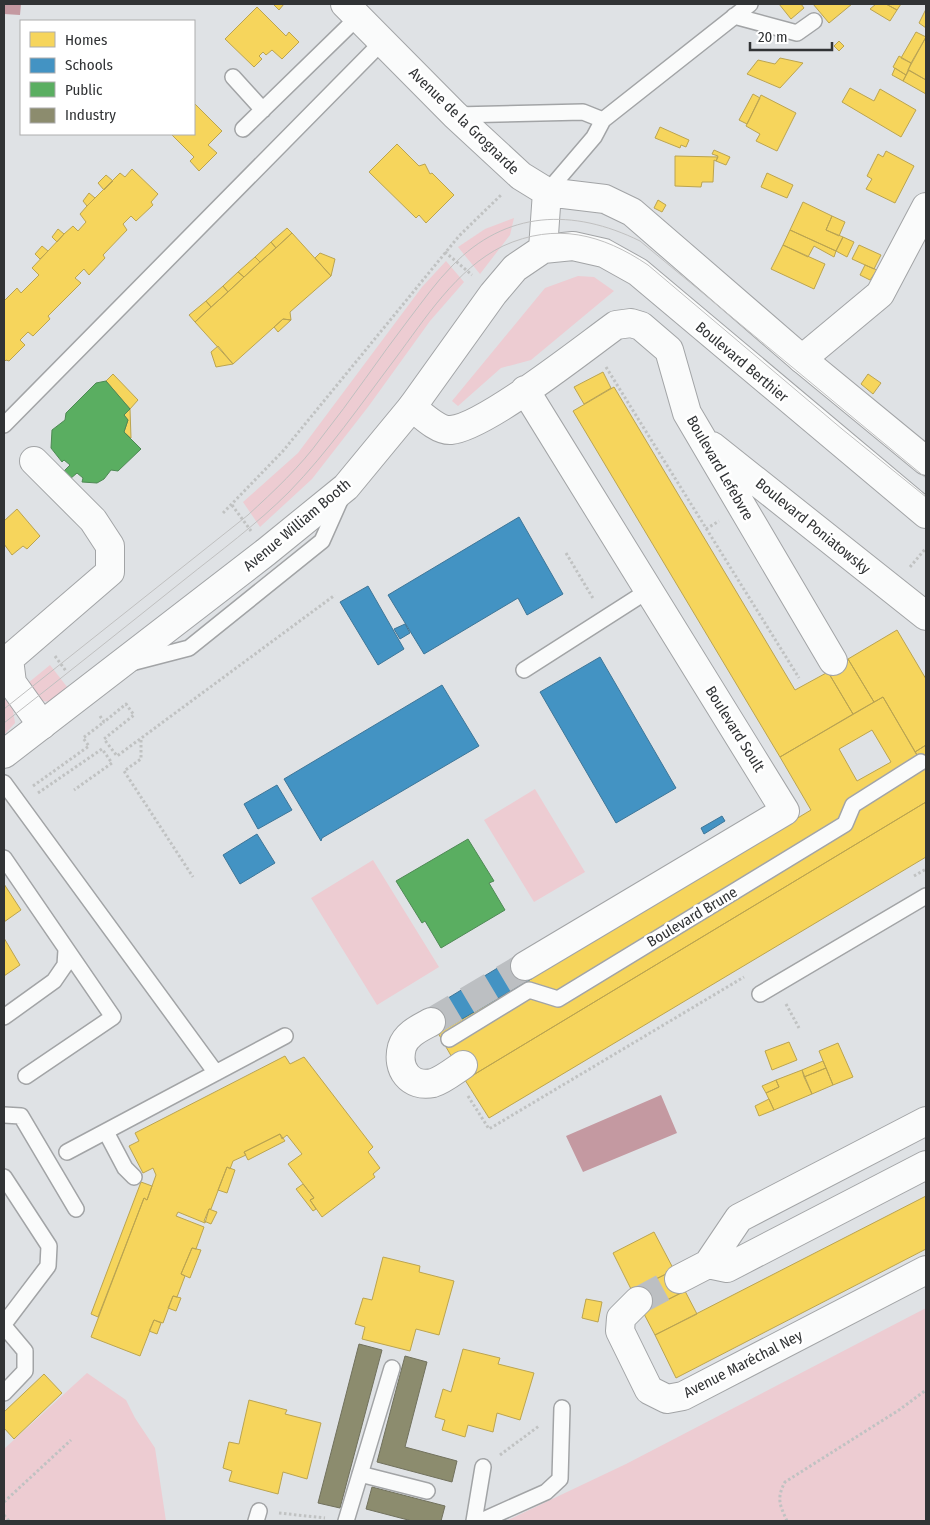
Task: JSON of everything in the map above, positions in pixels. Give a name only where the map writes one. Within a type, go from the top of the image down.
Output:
[{"type":"street","name":"Avenue de la Grognarde","points":[[352,10],[454,115],[521,176],[547,192]]},
{"type":"street","points":[[543,249],[547,192],[605,199],[632,212],[802,360],[926,461]]},
{"type":"street","points":[[802,360],[880,294],[926,207]]},
{"type":"street","name":"Boulevard Berthier","points":[[543,249],[573,246],[604,253],[638,272],[690,318],[926,514]]},
{"type":"street","name":"Avenue William Booth","points":[[4,754],[120,666],[346,486],[412,407],[493,294],[515,268],[543,249]]},
{"type":"street","name":"Boulevard Lefebvre","points":[[412,407],[432,422],[449,430],[469,426],[525,390],[616,325],[631,323],[641,326],[668,350],[688,413],[699,436],[833,661]]},
{"type":"street","name":"Boulevard Soult","points":[[525,390],[785,812],[525,966]]},
{"type":"street","name":"Boulevard Poniatowsky","points":[[699,436],[926,616]]},
{"type":"street","points":[[34,461],[93,520],[110,546],[110,572],[9,659],[12,683],[42,725]]},
{"type":"street","points":[[440,1030],[410,1034],[402,1047],[401,1062],[406,1077],[418,1084],[463,1077]]},
{"type":"street","points":[[679,1279],[708,1264],[739,1218],[926,1121]]},
{"type":"street","points":[[708,1264],[727,1268],[926,1165]]},
{"type":"street","name":"Avenue Maréchal Ney","points":[[638,1302],[621,1318],[620,1331],[649,1390],[667,1399],[683,1396],[926,1270]]},
{"type":"lane","points":[[547,192],[594,137],[603,120],[750,4]]},
{"type":"lane","points":[[243,129],[263,110],[352,10]]},
{"type":"lane","points":[[734,16],[797,33],[814,21]]},
{"type":"lane","points":[[4,425],[383,41]]},
{"type":"lane","points":[[233,77],[263,110]]},
{"type":"lane","points":[[454,115],[583,112],[603,120]]},
{"type":"lane","points":[[524,670],[649,590]]},
{"type":"lane","name":"Boulevard Brune","points":[[440,1030],[529,990],[558,999],[845,824],[853,805],[921,762]]},
{"type":"lane","points":[[4,783],[216,1073]]},
{"type":"lane","points":[[4,858],[113,1016],[26,1076]]},
{"type":"lane","points":[[760,994],[926,896]]},
{"type":"lane","points":[[4,1017],[54,981],[65,965],[66,950]]},
{"type":"lane","points":[[67,1152],[285,1036]]},
{"type":"lane","points":[[4,1115],[21,1116],[76,1209]]},
{"type":"lane","points":[[106,1132],[125,1168],[134,1177]]},
{"type":"lane","points":[[4,1177],[49,1246],[48,1266],[4,1325],[25,1350],[25,1372],[4,1393]]},
{"type":"lane","points":[[347,1521],[392,1368]]},
{"type":"lane","points":[[481,1521],[546,1492],[560,1479],[562,1408]]},
{"type":"lane","points":[[474,1521],[483,1467]]},
{"type":"lane","points":[[360,1474],[427,1491]]},
{"type":"path","points":[[223,513],[283,451],[459,236],[521,176]]},
{"type":"path","points":[[445,252],[493,294]]},
{"type":"path","points":[[591,343],[800,678]]},
{"type":"path","points":[[909,569],[926,548]]},
{"type":"path","points":[[134,715],[104,739],[117,756],[335,595]]},
{"type":"path","points":[[74,790],[112,763],[102,749],[39,794],[33,786],[88,746],[83,738],[104,722]]},
{"type":"path","points":[[141,739],[140,759],[124,771],[193,877]]},
{"type":"path","points":[[909,879],[926,869]]},
{"type":"path","points":[[463,1077],[490,1129],[747,976]]},
{"type":"path","points":[[776,985],[799,1028]]},
{"type":"path","points":[[787,1521],[780,1506],[779,1494],[785,1482],[899,1410],[926,1390]]},
{"type":"path","points":[[483,1467],[562,1408]]},
{"type":"path","points":[[4,1502],[71,1440]]},
{"type":"path","points":[[4,1515],[9,1521]]},
{"type":"path","points":[[258,1516],[347,1521]]},
{"type":"shaded area","points":[[4,4],[21,4],[20,15],[4,14]]},
{"type":"shaded area","points":[[514,218],[510,235],[480,274],[458,247],[485,229]]},
{"type":"shaded area","points":[[446,261],[464,282],[430,321],[368,407],[312,479],[260,527],[243,502],[298,453],[422,287]]},
{"type":"shaded area","points":[[578,276],[594,277],[614,291],[531,360],[501,368],[458,406],[452,401],[545,288]]},
{"type":"shaded area","points":[[50,665],[71,692],[52,702],[42,701],[28,683]]},
{"type":"shaded area","points":[[7,699],[13,710],[15,723],[4,735],[4,701]]},
{"type":"shaded area","points":[[535,789],[585,872],[534,902],[484,820]]},
{"type":"shaded area","points":[[373,860],[439,967],[377,1005],[311,898]]},
{"type":"shaded area","points":[[661,1095],[677,1133],[583,1172],[566,1136]]},
{"type":"shaded area","points":[[926,1308],[926,1521],[506,1521],[626,1464]]},
{"type":"shaded area","points":[[87,1373],[126,1400],[135,1418],[155,1448],[166,1521],[4,1521],[4,1449]]},
{"type":"building: Homes","points":[[273,4],[284,4],[279,10]]},
{"type":"building: Homes","points":[[779,4],[801,4],[804,8],[791,19]]},
{"type":"building: Homes","points":[[813,4],[852,4],[829,23]]},
{"type":"building: Homes","points":[[876,4],[886,4],[897,10],[890,21],[870,9]]},
{"type":"building: Homes","points":[[886,4],[901,4],[897,10]]},
{"type":"building: Homes","points":[[257,7],[286,36],[289,32],[299,42],[282,59],[272,50],[266,55],[263,52],[259,56],[262,59],[254,67],[225,39]]},
{"type":"building: Homes","points":[[926,9],[926,28],[919,23]]},
{"type":"building: Homes","points":[[916,32],[926,37],[911,63],[901,58]]},
{"type":"building: Homes","points":[[926,37],[926,80],[908,70]]},
{"type":"building: Homes","points":[[839,41],[844,46],[839,51],[834,46]]},
{"type":"building: Homes","points":[[899,56],[911,63],[906,75],[893,67]]},
{"type":"building: Homes","points":[[780,58],[803,63],[780,88],[747,74],[758,60],[775,64]]},
{"type":"building: Homes","points":[[895,68],[906,75],[903,81],[892,75]]},
{"type":"building: Homes","points":[[909,70],[926,80],[926,94],[903,81]]},
{"type":"building: Homes","points":[[850,88],[874,101],[880,89],[916,110],[901,137],[842,102]]},
{"type":"building: Homes","points":[[753,94],[760,98],[747,124],[739,120]]},
{"type":"building: Homes","points":[[761,95],[796,113],[777,151],[756,141],[760,134],[746,126]]},
{"type":"building: Homes","points":[[195,104],[222,131],[208,145],[217,153],[199,171],[190,161],[194,157],[172,135],[195,135]]},
{"type":"building: Homes","points":[[660,127],[689,140],[686,147],[681,145],[680,148],[655,138]]},
{"type":"building: Homes","points":[[397,144],[419,166],[425,164],[430,174],[432,173],[454,195],[426,223],[419,215],[416,218],[369,172]]},
{"type":"building: Homes","points":[[714,150],[730,157],[726,165],[716,161],[718,156],[712,154]]},
{"type":"building: Homes","points":[[886,151],[914,166],[895,203],[866,189],[872,179],[867,176],[878,154],[883,157]]},
{"type":"building: Homes","points":[[675,156],[718,157],[716,161],[714,160],[713,182],[702,182],[701,187],[675,186]]},
{"type":"building: Homes","points":[[132,169],[158,194],[151,202],[153,205],[136,221],[131,216],[123,224],[127,230],[103,255],[105,258],[89,275],[84,269],[75,278],[81,283],[48,316],[50,319],[33,336],[28,332],[20,340],[25,345],[9,361],[6,360],[4,362],[4,301],[17,288],[21,293],[39,275],[32,268],[73,226],[78,231],[86,222],[80,214],[120,173],[125,177]]},
{"type":"building: Homes","points":[[767,173],[793,185],[787,198],[761,187]]},
{"type":"building: Homes","points":[[106,175],[113,181],[104,190],[98,183]]},
{"type":"building: Homes","points":[[89,193],[95,198],[87,206],[83,201]]},
{"type":"building: Homes","points":[[658,200],[666,205],[662,212],[654,208]]},
{"type":"building: Homes","points":[[803,202],[832,216],[826,230],[843,237],[836,251],[790,230]]},
{"type":"building: Homes","points":[[832,216],[845,222],[839,236],[826,230]]},
{"type":"building: Homes","points":[[287,228],[292,233],[276,248],[271,242]]},
{"type":"building: Homes","points":[[58,229],[64,234],[57,242],[52,237]]},
{"type":"building: Homes","points":[[790,230],[836,251],[834,257],[814,246],[808,257],[783,245]]},
{"type":"building: Homes","points":[[292,233],[331,276],[290,312],[291,320],[283,319],[233,364],[195,322]]},
{"type":"building: Homes","points":[[843,237],[854,242],[847,257],[836,251]]},
{"type":"building: Homes","points":[[271,242],[276,248],[260,262],[255,257]]},
{"type":"building: Homes","points":[[783,245],[825,264],[814,289],[771,269]]},
{"type":"building: Homes","points":[[859,245],[881,255],[874,269],[852,259]]},
{"type":"building: Homes","points":[[42,246],[48,251],[40,259],[35,254]]},
{"type":"building: Homes","points":[[320,253],[335,259],[331,276],[315,258]]},
{"type":"building: Homes","points":[[255,257],[260,262],[244,277],[238,272]]},
{"type":"building: Homes","points":[[865,265],[877,270],[870,280],[860,275]]},
{"type":"building: Homes","points":[[238,272],[244,277],[228,292],[223,286]]},
{"type":"building: Homes","points":[[223,286],[228,292],[211,307],[206,301]]},
{"type":"building: Homes","points":[[206,301],[211,307],[195,322],[189,315]]},
{"type":"building: Homes","points":[[283,319],[291,320],[278,332],[274,327]]},
{"type":"building: Homes","points":[[218,346],[233,364],[216,367],[211,352]]},
{"type":"building: Homes","points":[[603,372],[611,388],[584,404],[574,387]]},
{"type":"building: Homes","points":[[113,374],[138,400],[130,409],[106,381]]},
{"type":"building: Homes","points":[[868,374],[881,383],[873,394],[861,384]]},
{"type":"building: Homes","points":[[614,387],[795,690],[828,672],[853,714],[780,757],[573,411]]},
{"type":"building: Homes","points":[[130,409],[131,438],[124,432],[128,420],[124,415]]},
{"type":"building: Homes","points":[[17,509],[40,536],[27,549],[23,546],[12,555],[4,544],[4,521]]},
{"type":"building: Homes","points":[[897,630],[926,679],[926,745],[915,752],[883,697],[874,702],[848,659]]},
{"type":"building: Homes","points":[[848,659],[874,702],[853,714],[828,672]]},
{"type":"building: Homes","points":[[883,697],[926,770],[926,802],[465,1080],[438,1033],[811,810],[780,757]],"holes":[[[872,730],[891,762],[857,781],[839,749]]]},
{"type":"building: Homes","points":[[926,745],[926,770],[915,752]]},
{"type":"building: Homes","points":[[926,802],[926,857],[489,1118],[465,1080]]},
{"type":"building: Homes","points":[[4,884],[21,910],[4,922]]},
{"type":"building: Homes","points":[[4,938],[20,965],[4,976]]},
{"type":"building: Homes","points":[[789,1042],[797,1060],[772,1070],[765,1051]]},
{"type":"building: Homes","points":[[838,1043],[853,1077],[833,1085],[819,1051]]},
{"type":"building: Homes","points":[[285,1056],[290,1064],[304,1057],[373,1147],[368,1152],[380,1168],[373,1174],[375,1177],[322,1217],[310,1200],[314,1198],[288,1164],[302,1154],[287,1135],[282,1139],[280,1134],[244,1152],[246,1155],[233,1161],[230,1169],[227,1167],[205,1223],[178,1212],[176,1216],[204,1227],[196,1249],[192,1248],[181,1274],[185,1276],[177,1297],[173,1296],[163,1323],[154,1320],[140,1356],[91,1337],[144,1198],[147,1200],[156,1175],[153,1168],[143,1173],[129,1146],[139,1141],[135,1133]]},
{"type":"building: Homes","points":[[823,1061],[826,1068],[804,1077],[802,1070]]},
{"type":"building: Homes","points":[[826,1068],[833,1085],[812,1094],[804,1077]]},
{"type":"building: Homes","points":[[802,1070],[812,1094],[774,1110],[766,1093],[779,1087],[776,1080]]},
{"type":"building: Homes","points":[[776,1080],[779,1087],[766,1093],[762,1086]]},
{"type":"building: Homes","points":[[769,1099],[774,1110],[759,1116],[755,1106]]},
{"type":"building: Homes","points":[[280,1134],[285,1141],[248,1160],[244,1152]]},
{"type":"building: Homes","points":[[227,1167],[235,1170],[227,1193],[218,1190]]},
{"type":"building: Homes","points":[[141,1182],[152,1186],[147,1200],[144,1198],[98,1317],[91,1314]]},
{"type":"building: Homes","points":[[303,1184],[314,1198],[310,1200],[316,1209],[313,1211],[296,1189]]},
{"type":"building: Homes","points":[[926,1196],[926,1249],[676,1378],[655,1335]]},
{"type":"building: Homes","points":[[209,1209],[217,1212],[211,1224],[204,1221]]},
{"type":"building: Homes","points":[[654,1232],[674,1270],[632,1291],[613,1253]]},
{"type":"building: Homes","points":[[192,1248],[201,1250],[190,1278],[181,1274]]},
{"type":"building: Homes","points":[[383,1257],[420,1266],[419,1272],[454,1281],[439,1335],[416,1329],[410,1351],[362,1339],[365,1327],[355,1324],[363,1298],[372,1300]]},
{"type":"building: Homes","points":[[674,1270],[685,1291],[643,1312],[632,1291]]},
{"type":"building: Homes","points":[[685,1291],[697,1314],[655,1335],[643,1312]]},
{"type":"building: Homes","points":[[173,1296],[181,1298],[176,1311],[168,1308]]},
{"type":"building: Homes","points":[[586,1299],[602,1302],[598,1322],[582,1318]]},
{"type":"building: Homes","points":[[154,1320],[161,1323],[157,1334],[149,1331]]},
{"type":"building: Homes","points":[[463,1349],[500,1358],[498,1364],[534,1373],[520,1420],[497,1413],[493,1432],[468,1425],[465,1437],[442,1430],[445,1420],[435,1417],[443,1389],[451,1392]]},
{"type":"building: Homes","points":[[44,1374],[62,1393],[14,1439],[4,1428],[4,1412]]},
{"type":"building: Homes","points":[[249,1400],[287,1410],[285,1414],[321,1423],[307,1479],[283,1472],[278,1494],[229,1481],[232,1471],[223,1468],[229,1442],[239,1444]]},
{"type":"building: Schools","points":[[519,517],[563,594],[527,615],[518,598],[424,654],[388,595]]},
{"type":"building: Schools","points":[[368,586],[404,649],[378,665],[340,602]]},
{"type":"building: Schools","points":[[405,624],[410,633],[400,639],[394,629]]},
{"type":"building: Schools","points":[[600,657],[676,788],[616,823],[540,692]]},
{"type":"building: Schools","points":[[442,685],[479,746],[322,838],[321,841],[284,779]]},
{"type":"building: Schools","points":[[277,785],[292,810],[258,829],[244,804]]},
{"type":"building: Schools","points":[[722,816],[725,821],[704,834],[701,828]]},
{"type":"building: Schools","points":[[257,834],[275,863],[240,884],[223,855]]},
{"type":"building: Schools","points":[[519,955],[533,978],[438,1033],[425,1012]]},
{"type":"building: Public","points":[[106,381],[130,409],[124,415],[128,420],[124,432],[141,449],[118,471],[111,470],[104,479],[97,483],[82,482],[83,478],[77,473],[70,479],[63,472],[70,465],[64,460],[62,462],[51,448],[52,430],[65,420],[66,413],[96,383]]},
{"type":"building: Public","points":[[468,839],[494,881],[489,883],[505,910],[441,948],[425,921],[422,923],[396,881]]},
{"type":"building: Industry","points":[[359,1344],[382,1350],[340,1508],[318,1503]]},
{"type":"building: Industry","points":[[405,1356],[427,1362],[405,1447],[457,1461],[452,1482],[377,1462]]},
{"type":"building: Industry","points":[[372,1487],[445,1506],[441,1521],[412,1521],[366,1509]]},
{"type":"tunnel","points":[[431,1022],[525,966]]},
{"type":"tunnel","points":[[638,1301],[679,1279]]},
{"type":"tram line","points":[[4,709],[248,515],[296,469],[313,449],[446,272],[473,247],[495,234],[518,225],[541,220],[590,223],[615,230],[640,241],[926,478]]},
{"type":"tram line","points":[[4,723],[238,538],[277,504],[331,444],[430,312],[456,281],[486,256],[503,246],[542,234],[560,233],[596,239],[631,254],[648,265],[842,429],[926,497]]}]
